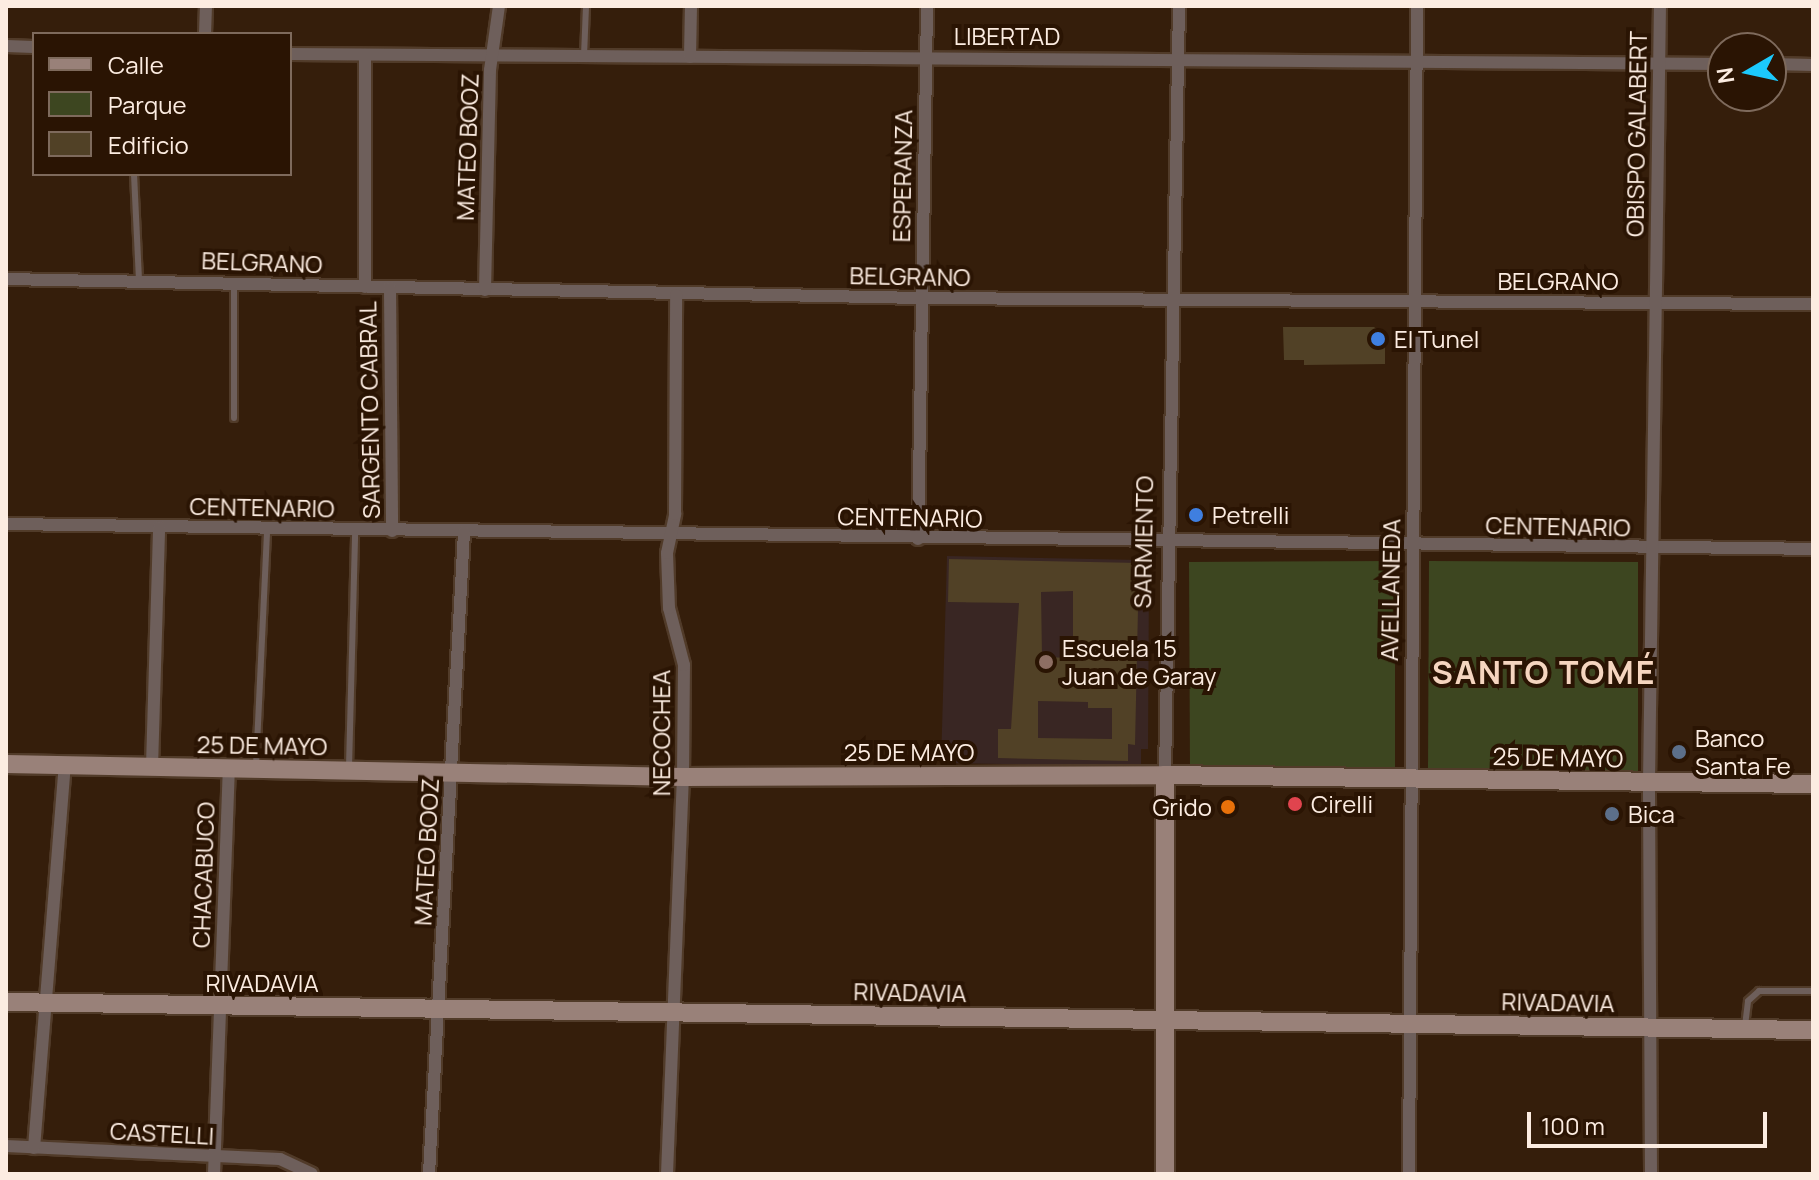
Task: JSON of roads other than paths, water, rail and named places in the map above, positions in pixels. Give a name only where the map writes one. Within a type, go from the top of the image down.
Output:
[{"type":"main road","name":"25 DE MAYO","points":[[6,764],[683,777],[1165,775],[1813,784]]},
{"type":"main road","name":"SARMIENTO","points":[[1165,775],[1165,1174]]},
{"type":"main road","name":"RIVADAVIA","points":[[6,1002],[1813,1030]]},
{"type":"street","points":[[205,32],[206,6]]},
{"type":"street","name":"MATEO BOOZ","points":[[485,290],[490,70],[495,55],[499,6]]},
{"type":"street","points":[[690,57],[691,6]]},
{"type":"street","name":"ESPERANZA","points":[[918,539],[927,6]]},
{"type":"street","name":"SARMIENTO","points":[[1165,775],[1166,542],[1179,6]]},
{"type":"street","name":"AVELLANEDA","points":[[1409,1174],[1408,778],[1416,302],[1417,6]]},
{"type":"street","name":"OBISPO GALABERT","points":[[1651,1174],[1649,782],[1660,6]]},
{"type":"street","points":[[6,46],[32,47]]},
{"type":"street","name":"LIBERTAD","points":[[292,54],[1707,64]]},
{"type":"street","name":"SARGENTO CABRAL","points":[[365,55],[365,287]]},
{"type":"street","points":[[1787,64],[1813,65]]},
{"type":"street","name":"BELGRANO","points":[[6,279],[676,295],[1813,304]]},
{"type":"street","name":"SARGENTO CABRAL","points":[[390,288],[392,531]]},
{"type":"street","name":"NECOCHEA","points":[[667,1174],[683,777],[684,665],[669,608],[676,295]]},
{"type":"street","name":"CENTENARIO","points":[[6,524],[1813,549]]},
{"type":"street","points":[[152,767],[159,527]]},
{"type":"street","name":"MATEO BOOZ","points":[[429,1174],[464,532]]},
{"type":"street","points":[[34,1148],[65,765]]},
{"type":"street","name":"CHACABUCO","points":[[214,1174],[229,769]]},
{"type":"street","name":"CASTELLI","points":[[6,1146],[280,1159],[312,1174]]},
{"type":"lane","points":[[584,56],[586,6]]},
{"type":"lane","points":[[134,176],[139,282]]},
{"type":"lane","points":[[234,283],[234,418]]},
{"type":"lane","points":[[256,769],[267,529]]},
{"type":"lane","name":"SARGENTO CABRAL","points":[[349,771],[355,530]]},
{"type":"lane","points":[[1745,1029],[1748,1001],[1759,991],[1813,991]]},
{"type":"place","name":"El Tunel","points":[[1378,339]]},
{"type":"place","name":"Petrelli","points":[[1196,515]]},
{"type":"place","name":"Escuela 15 Juan de Garay","points":[[1046,662]]},
{"type":"place","name":"Banco Santa Fe","points":[[1679,752]]},
{"type":"place","name":"Cirelli","points":[[1295,804]]},
{"type":"place","name":"Grido","points":[[1228,807]]},
{"type":"place","name":"Bica","points":[[1612,814]]},
{"type":"district","name":"SANTO TOMÉ","points":[[1544,672]]}]
